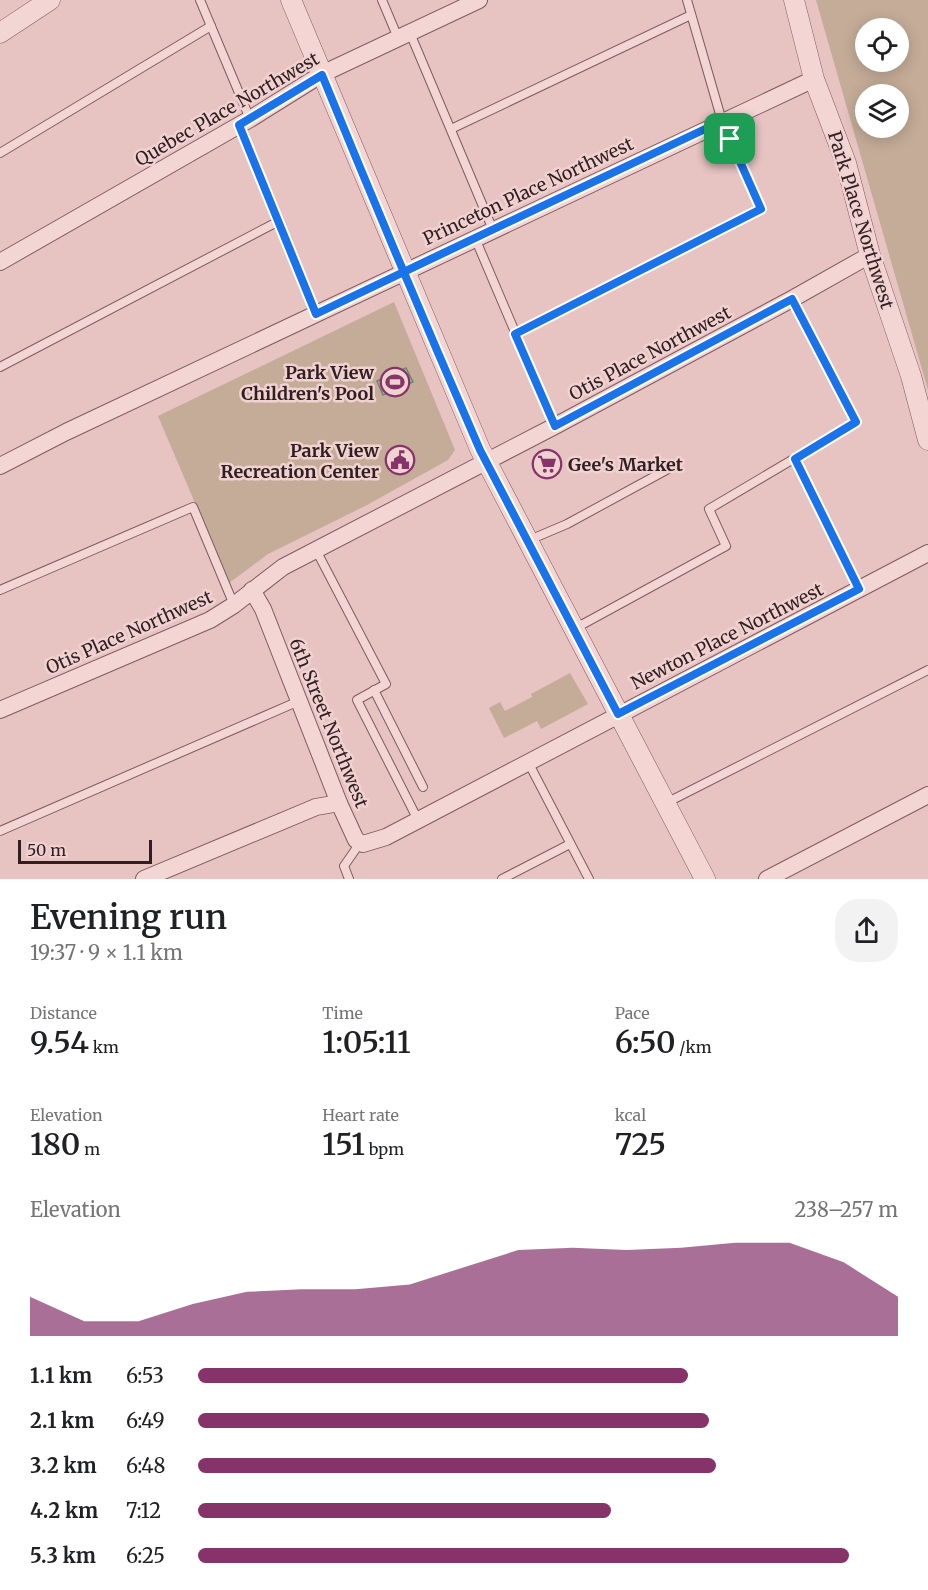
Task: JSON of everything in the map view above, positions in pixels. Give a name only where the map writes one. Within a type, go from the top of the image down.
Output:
[{"type":"street","points":[[0,33],[50,0]]},
{"type":"street","points":[[291,0],[486,462],[705,879]]},
{"type":"street","name":"Quebec Place Northwest","points":[[0,262],[322,75],[479,0]]},
{"type":"street","name":"Park Place Northwest","points":[[794,0],[814,79],[846,163],[870,255],[911,375],[928,440]]},
{"type":"street","name":"Princeton Place Northwest","points":[[0,466],[66,432],[814,79]]},
{"type":"street","name":"Otis Place Northwest","points":[[0,710],[210,620],[234,605],[283,567],[555,426],[870,255]]},
{"type":"street","name":"Newton Place Northwest","points":[[360,843],[371,843],[386,837],[928,553]]},
{"type":"street","name":"6th Street Northwest","points":[[252,590],[263,609],[339,803],[356,840],[360,843]]},
{"type":"street","points":[[767,879],[928,795]]},
{"type":"street","points":[[144,879],[316,807],[339,803]]},
{"type":"lane","points":[[200,0],[279,221],[316,314]]},
{"type":"lane","points":[[382,0],[404,35],[450,129],[493,230]]},
{"type":"lane","points":[[515,334],[761,209],[722,121],[687,0]]},
{"type":"lane","points":[[450,129],[691,15]]},
{"type":"lane","points":[[0,153],[211,26]]},
{"type":"lane","points":[[0,368],[279,221]]},
{"type":"lane","points":[[475,238],[555,426]]},
{"type":"lane","points":[[573,629],[726,546],[709,509],[856,422],[792,299]]},
{"type":"lane","points":[[795,459],[859,589]]},
{"type":"lane","points":[[527,541],[567,524],[670,468]]},
{"type":"lane","points":[[0,590],[193,507],[234,605]]},
{"type":"lane","points":[[316,550],[386,684],[357,700],[418,820]]},
{"type":"lane","points":[[666,803],[928,670]]},
{"type":"lane","points":[[374,690],[423,787]]},
{"type":"lane","points":[[0,831],[300,701]]},
{"type":"lane","points":[[528,762],[589,879]]},
{"type":"lane","points":[[349,879],[344,866],[360,843]]},
{"type":"lane","points":[[502,879],[570,844]]},
{"type":"shaded area","points":[[816,0],[928,0],[928,390],[856,138],[909,138],[909,84],[855,84],[855,136]]},
{"type":"shaded area","name":"Park View Recreation Center","points":[[394,302],[455,450],[448,460],[367,505],[268,554],[229,583],[158,416]]},
{"type":"shaded area","name":"Park View Children's Pool","points":[[406,368],[413,382],[383,395],[377,381]]},
{"type":"shaded area","points":[[570,673],[588,704],[541,729],[537,721],[504,738],[489,708],[500,702],[505,711]]},
{"type":"place","name":"Park View Children's Pool","points":[[395,382]]},
{"type":"place","name":"Park View Recreation Center","points":[[400,460]]},
{"type":"place","name":"Gee's Market","points":[[547,464]]},
{"type":"route","points":[[730,139],[722,121],[475,238],[404,272],[316,314],[239,125],[322,75],[404,272],[480,450],[618,714],[859,589],[795,459],[856,422],[792,299],[555,426],[515,334],[761,209],[730,139]]}]
